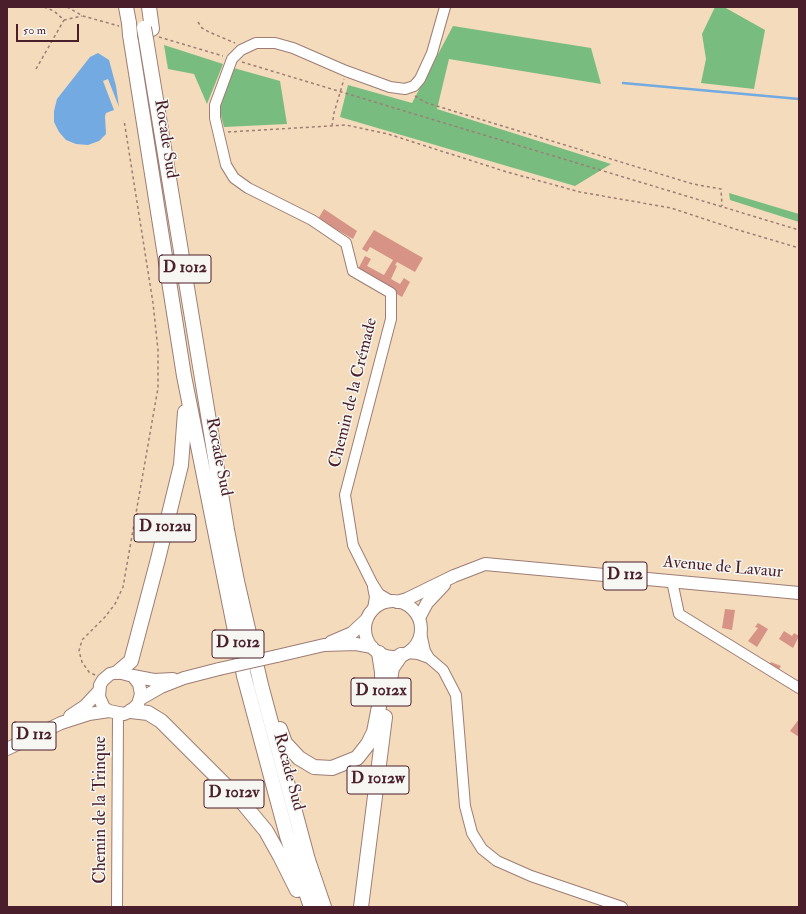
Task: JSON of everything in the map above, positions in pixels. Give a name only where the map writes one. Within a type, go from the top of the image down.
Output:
[{"type":"highway","name":"Rocade Sud","points":[[126,7],[184,376],[244,676],[287,836],[311,907]]},
{"type":"highway","points":[[140,7],[149,34]]},
{"type":"highway","points":[[149,7],[149,34]]},
{"type":"highway","name":"Rocade Sud","points":[[149,34],[157,69],[154,82],[227,530],[261,685],[308,860],[324,907]]},
{"type":"highway","name":"D 1012u","points":[[118,672],[131,661],[181,465],[185,422],[184,376]]},
{"type":"highway","name":"D 1012x","points":[[261,685],[270,702],[285,743],[299,758],[314,767],[332,768],[357,758],[368,744],[374,732],[382,691],[382,672],[376,650]]},
{"type":"highway","name":"D 1012w","points":[[361,907],[387,694],[392,668],[404,654]]},
{"type":"highway","name":"D 1012v","points":[[119,712],[148,713],[161,721],[242,802],[262,826],[274,844],[305,907]]},
{"type":"main road","name":"Avenue de Lavaur","points":[[454,576],[485,564],[799,593]]},
{"type":"main road","name":"D 112","points":[[394,601],[411,598],[454,576]]},
{"type":"main road","name":"D 112","points":[[419,618],[433,596],[454,576]]},
{"type":"main road","points":[[184,678],[154,680],[118,672],[110,674],[101,685],[101,703],[119,712],[161,687],[184,678],[324,645],[352,633],[370,614],[385,602],[394,601],[410,607],[419,618],[420,633],[413,648],[404,654],[386,656],[376,650],[356,644],[324,645]]},
{"type":"main road","points":[[370,614],[366,634],[376,650]]},
{"type":"main road","points":[[133,676],[139,684],[140,699]]},
{"type":"main road","name":"D 112","points":[[61,723],[85,706],[101,685]]},
{"type":"main road","name":"D 112","points":[[7,749],[61,723],[89,714],[119,712]]},
{"type":"street","points":[[232,58],[249,44],[263,42],[284,45],[346,71],[390,87],[405,89],[414,86],[420,79],[432,53],[445,7]]},
{"type":"street","name":"Chemin de la Crémade","points":[[232,58],[215,105],[215,118],[220,134],[226,165],[234,178],[248,188],[312,220],[346,243],[353,271],[391,294],[391,319],[345,495],[353,545],[372,583]]},
{"type":"street","points":[[672,581],[679,614],[799,688]]},
{"type":"street","points":[[372,583],[379,594],[394,601]]},
{"type":"street","points":[[370,614],[375,597],[372,583]]},
{"type":"street","points":[[420,633],[422,643],[429,658]]},
{"type":"street","points":[[404,654],[418,654],[429,658],[443,670],[456,695],[465,806],[472,833],[482,849],[497,861],[530,876],[622,907]]},
{"type":"street","name":"Chemin de la Trinque","points":[[117,907],[119,712]]},
{"type":"path","points":[[44,7],[54,12],[64,20]]},
{"type":"path","points":[[36,70],[64,20],[83,16],[68,7]]},
{"type":"path","points":[[198,22],[202,28],[209,32],[244,48]]},
{"type":"path","points":[[232,58],[799,230]]},
{"type":"path","points":[[332,126],[339,91],[346,71]]},
{"type":"path","points":[[405,89],[426,104],[693,184],[721,189],[722,206]]},
{"type":"path","points":[[101,685],[82,662],[79,651],[82,640],[112,609],[123,587],[158,388],[158,350],[153,303],[124,120]]},
{"type":"path","points":[[220,134],[237,131],[346,125],[388,134],[508,172],[580,192],[671,208],[735,230],[799,248]]},
{"type":"green space","points":[[715,7],[724,7],[765,30],[754,89],[701,83],[706,59],[702,34]]},
{"type":"green space","points":[[453,26],[591,48],[601,84],[449,59],[437,109],[611,164],[575,186],[340,117],[348,85],[412,103]]},
{"type":"green space","points":[[164,45],[223,64],[207,104],[194,74],[168,69]]},
{"type":"green space","points":[[230,67],[280,81],[287,124],[224,127],[220,112],[220,100]]},
{"type":"green space","points":[[729,193],[799,214],[799,222],[730,200]]},
{"type":"water","points":[[98,53],[109,60],[116,86],[119,107],[108,79],[103,81],[114,110],[106,113],[105,116],[106,134],[99,141],[88,145],[76,144],[66,140],[59,132],[54,122],[54,111],[57,99],[90,57]]},
{"type":"building","points":[[324,209],[357,231],[353,239],[318,219]]},
{"type":"building","points":[[374,230],[423,258],[415,272],[397,262],[395,265],[397,266],[391,279],[400,284],[404,278],[410,282],[402,297],[357,271],[365,256],[371,259],[367,266],[384,275],[393,260],[370,247],[367,252],[362,249]]},
{"type":"building","points":[[725,609],[735,610],[732,630],[722,628]]},
{"type":"building","points":[[758,623],[768,629],[757,647],[748,641],[758,628],[755,627]]},
{"type":"building","points":[[784,631],[792,636],[794,633],[799,636],[793,648],[779,639]]},
{"type":"building","points":[[771,662],[781,666],[778,671],[768,666]]},
{"type":"building","points":[[799,719],[799,737],[790,731]]},
{"type":"waterway","points":[[623,83],[799,99]]}]
